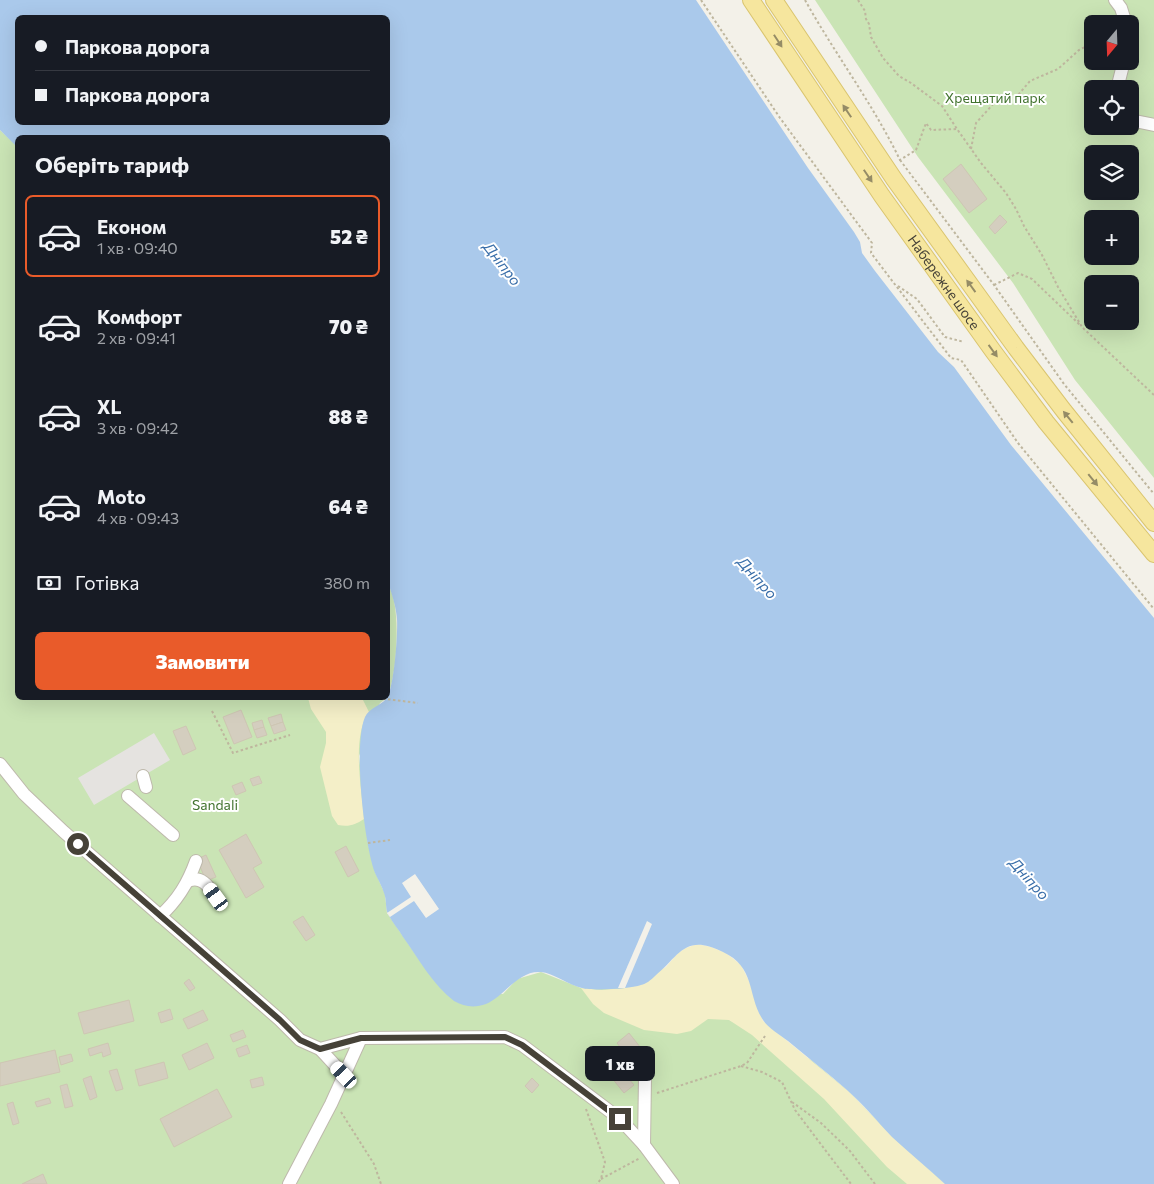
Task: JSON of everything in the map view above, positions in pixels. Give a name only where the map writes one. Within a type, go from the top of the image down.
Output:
[{"type":"main road","name":"Набережне шосе","points":[[751,0],[882,196],[981,334],[1046,422],[1154,554]]},
{"type":"main road","name":"Набережне шосе","points":[[774,0],[894,179],[1016,348],[1154,523]]},
{"type":"street","points":[[1115,0],[1123,15]]},
{"type":"street","points":[[1139,122],[1154,125]]},
{"type":"street","points":[[0,764],[31,800],[64,832],[280,1020],[300,1040],[320,1049],[344,1075]]},
{"type":"street","points":[[128,796],[173,835]]},
{"type":"street","points":[[160,916],[180,896],[196,861]]},
{"type":"street","points":[[188,881],[194,879],[204,882],[216,897]]},
{"type":"street","points":[[320,1049],[361,1038],[505,1037],[522,1045],[620,1119],[673,1184]]},
{"type":"street","points":[[289,1184],[333,1099],[361,1038]]},
{"type":"street","points":[[645,1077],[646,1149]]},
{"type":"path","points":[[702,0],[780,118],[872,243],[871,253],[951,358],[961,360],[1018,443],[1154,609]]},
{"type":"path","points":[[805,0],[824,35],[857,85],[900,160],[994,285],[1064,384],[1154,494]]},
{"type":"path","points":[[858,0],[865,11],[869,24],[870,38],[879,49],[883,58],[899,76],[912,82],[942,106],[971,149],[1011,201],[1082,327]]},
{"type":"path","points":[[971,149],[976,123],[996,102],[1018,95],[1030,81],[1058,69],[1084,48]]},
{"type":"path","points":[[900,160],[916,150],[926,123],[931,130],[958,129]]},
{"type":"path","points":[[994,285],[1018,273],[1032,280],[1154,395]]},
{"type":"path","points":[[896,285],[917,299],[945,337],[964,342]]},
{"type":"path","points":[[390,699],[418,702]]},
{"type":"path","points":[[212,711],[233,754],[290,735]]},
{"type":"path","points":[[368,844],[390,840]]},
{"type":"path","points":[[645,1102],[660,1091],[741,1066],[746,1063],[765,1036]]},
{"type":"path","points":[[741,1066],[762,1072],[782,1082],[794,1110],[850,1184]]},
{"type":"path","points":[[575,1086],[584,1104],[605,1162],[597,1184]]},
{"type":"path","points":[[333,1099],[374,1164],[381,1184]]},
{"type":"path","points":[[790,1100],[821,1123],[850,1152],[875,1184]]},
{"type":"path","points":[[600,1179],[646,1149]]},
{"type":"green space","name":"Хрещатий парк","points":[[815,0],[1154,0],[1154,478],[1075,380],[1013,283],[918,157]]},
{"type":"green space","name":"Sandali","points":[[0,130],[15,144],[15,700],[384,700],[380,703],[359,756],[368,844],[375,872],[385,894],[387,913],[418,958],[442,988],[503,994],[517,979],[541,972],[581,988],[650,981],[811,1060],[848,1091],[893,1137],[945,1184],[0,1184]]},
{"type":"green space","points":[[390,588],[396,611],[397,636],[390,689]]},
{"type":"sand","points":[[309,700],[363,700],[369,712],[360,735],[359,749],[364,819],[355,824],[349,826],[338,825],[332,816],[320,767],[326,743],[326,732],[311,709]]},
{"type":"sand","points":[[697,944],[726,953],[741,965],[751,985],[763,1021],[848,1091],[893,1137],[945,1184],[907,1184],[887,1167],[824,1099],[752,1035],[729,1020],[708,1019],[691,1031],[677,1034],[644,1030],[604,1013],[593,1004],[581,988],[601,990],[625,988],[666,967],[678,953]]},
{"type":"shaded area","points":[[154,733],[170,760],[94,805],[78,778]]},
{"type":"water","name":"Дніпро","points":[[0,0],[696,0],[808,168],[854,232],[860,242],[862,253],[875,271],[938,352],[954,367],[1011,445],[1154,618],[1154,1184],[945,1184],[892,1137],[847,1090],[768,1026],[758,1011],[746,974],[741,966],[734,958],[710,947],[700,945],[684,949],[645,984],[629,988],[587,989],[551,974],[533,972],[518,979],[486,1004],[478,1006],[462,1005],[446,995],[426,971],[388,914],[385,896],[371,859],[361,794],[360,749],[362,730],[367,714],[385,700],[390,700],[397,636],[396,610],[390,588],[390,135],[15,135],[15,145],[0,130]]},
{"type":"pier","points":[[415,874],[439,909],[426,918],[414,901],[390,917],[387,913],[411,897],[402,883]]},
{"type":"pier","points":[[647,921],[652,924],[625,988],[618,988]]},
{"type":"building","points":[[961,164],[987,199],[969,213],[943,179]]},
{"type":"building","points":[[1000,215],[1007,222],[995,234],[989,227]]},
{"type":"building","points":[[241,710],[252,737],[234,744],[223,717]]},
{"type":"building","points":[[281,714],[283,722],[271,726],[268,718]]},
{"type":"building","points":[[262,720],[264,727],[254,730],[252,723]]},
{"type":"building","points":[[283,722],[286,730],[274,734],[271,726]]},
{"type":"building","points":[[186,726],[196,749],[183,755],[173,731]]},
{"type":"building","points":[[264,727],[267,735],[257,738],[254,730]]},
{"type":"building","points":[[259,776],[262,783],[253,786],[250,779]]},
{"type":"building","points":[[242,782],[246,791],[236,795],[232,786]]},
{"type":"building","points":[[246,834],[262,863],[253,868],[264,887],[246,898],[219,850]]},
{"type":"building","points":[[346,846],[359,871],[348,877],[335,852]]},
{"type":"building","points":[[206,855],[216,877],[206,881],[197,859]]},
{"type":"building","points":[[303,916],[315,935],[306,941],[293,922]]},
{"type":"building","points":[[189,979],[195,988],[190,991],[184,983]]},
{"type":"building","points":[[129,1000],[134,1021],[84,1034],[78,1013]]},
{"type":"building","points":[[170,1009],[173,1019],[161,1023],[158,1013]]},
{"type":"building","points":[[203,1010],[208,1020],[188,1029],[183,1019]]},
{"type":"building","points":[[243,1030],[246,1037],[233,1042],[230,1035]]},
{"type":"building","points":[[629,1033],[652,1062],[639,1072],[617,1043]]},
{"type":"building","points":[[108,1043],[111,1054],[103,1057],[102,1052],[90,1056],[88,1049]]},
{"type":"building","points":[[207,1043],[214,1058],[189,1070],[182,1055]]},
{"type":"building","points":[[247,1045],[250,1053],[239,1057],[236,1049]]},
{"type":"building","points":[[55,1050],[60,1072],[0,1086],[0,1063]]},
{"type":"building","points":[[71,1054],[73,1061],[61,1065],[59,1057]]},
{"type":"building","points":[[612,1059],[634,1085],[624,1093],[603,1067]]},
{"type":"building","points":[[164,1062],[168,1078],[139,1086],[135,1070]]},
{"type":"building","points":[[117,1069],[123,1089],[116,1091],[109,1071]]},
{"type":"building","points":[[91,1076],[97,1097],[90,1100],[83,1079]]},
{"type":"building","points":[[262,1077],[264,1085],[252,1088],[250,1080]]},
{"type":"building","points":[[532,1078],[539,1085],[532,1093],[525,1086]]},
{"type":"building","points":[[67,1084],[73,1106],[65,1108],[60,1086]]},
{"type":"building","points":[[217,1089],[232,1117],[174,1147],[160,1119]]},
{"type":"building","points":[[49,1098],[51,1103],[37,1107],[35,1102]]},
{"type":"building","points":[[13,1102],[19,1123],[13,1125],[7,1104]]},
{"type":"building","points":[[43,1174],[47,1184],[22,1184]]},
{"type":"route","points":[[78,844],[280,1020],[300,1040],[320,1049],[361,1038],[505,1037],[522,1045],[620,1119]]}]
